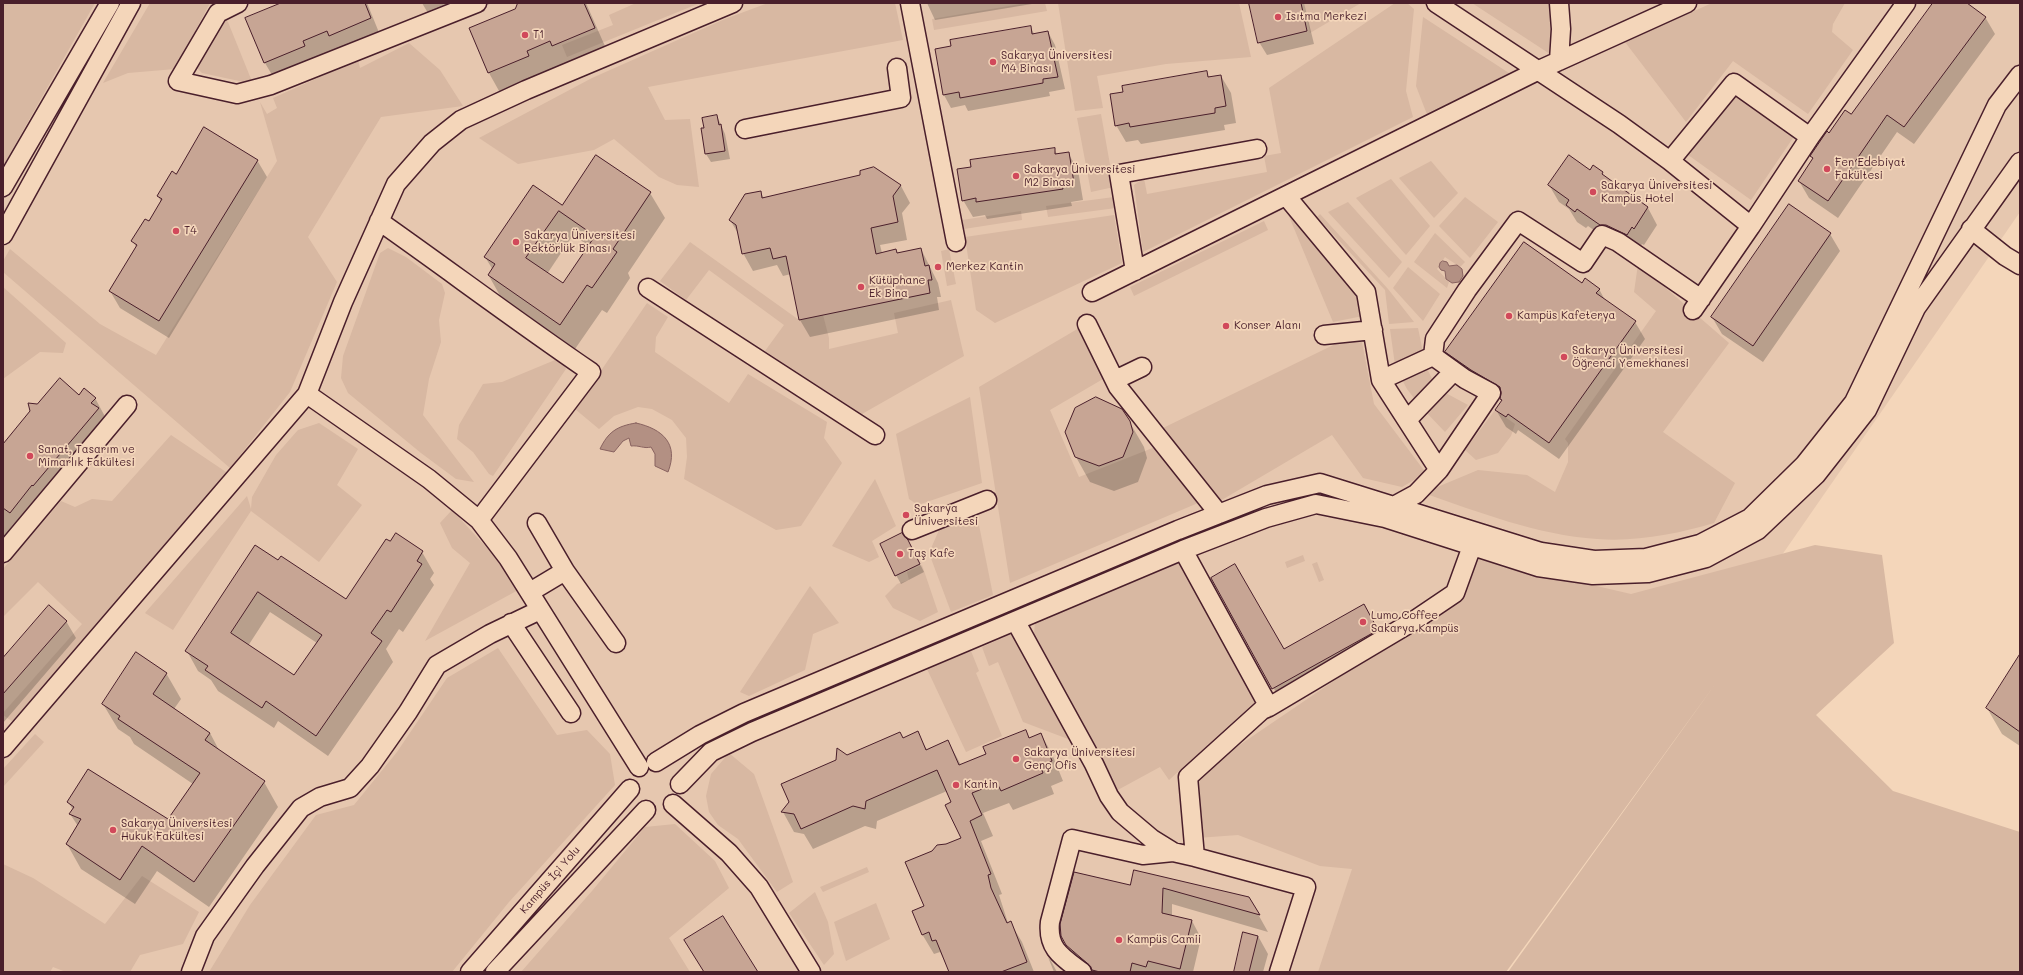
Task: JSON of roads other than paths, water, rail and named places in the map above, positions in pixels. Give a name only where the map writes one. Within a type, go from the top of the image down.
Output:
[{"type":"street","points":[[3,187],[110,3]]},
{"type":"street","points":[[3,233],[131,3]]},
{"type":"street","points":[[238,3],[218,13],[178,81],[237,94],[271,85],[477,3]]},
{"type":"street","points":[[3,748],[307,394],[343,302],[396,184],[432,143],[461,120],[526,90],[734,3]]},
{"type":"street","points":[[910,3],[938,128],[956,242]]},
{"type":"street","points":[[1436,3],[1539,70],[1670,161],[1751,226]]},
{"type":"street","points":[[1559,3],[1561,29],[1559,61]]},
{"type":"street","points":[[1092,292],[1287,197],[1539,70],[1687,3]]},
{"type":"street","points":[[1433,356],[1435,339],[1467,290],[1518,221],[1584,263],[1602,235],[1618,242],[1697,305],[1810,137],[1906,3]]},
{"type":"street","points":[[745,129],[901,98],[897,68]]},
{"type":"street","points":[[680,784],[675,771],[663,763],[650,762],[639,767],[634,773],[630,788],[635,802],[646,810],[660,811],[673,804],[677,798],[680,784],[711,752],[752,732],[1016,622],[1183,550],[1266,518],[1316,504],[1390,512],[1541,552],[1594,560],[1646,558],[1700,544],[1750,518],[1804,465],[1854,402],[1997,105],[2020,75]]},
{"type":"street","points":[[1670,161],[1734,83],[1810,137]]},
{"type":"street","points":[[1135,271],[1119,174],[1257,149]]},
{"type":"street","points":[[656,762],[700,735],[744,713],[1219,514],[1267,495],[1320,483],[1472,546],[1538,567],[1593,575],[1648,573],[1706,558],[1758,530],[1816,475],[1867,410],[1916,308],[2020,162]]},
{"type":"street","points":[[1287,197],[1366,292],[1381,380],[1438,470]]},
{"type":"street","points":[[379,221],[462,278],[529,329],[591,372],[479,520]]},
{"type":"street","points":[[1971,229],[2005,256],[2020,265]]},
{"type":"street","points":[[648,288],[875,435]]},
{"type":"street","points":[[1087,324],[1118,387],[1219,514]]},
{"type":"street","points":[[1324,335],[1373,330]]},
{"type":"street","points":[[1390,512],[1416,494],[1438,470],[1491,393],[1433,356]]},
{"type":"street","points":[[1381,380],[1433,356]]},
{"type":"street","points":[[1115,380],[1142,368]]},
{"type":"street","points":[[1406,420],[1454,370]]},
{"type":"street","points":[[307,394],[429,479],[479,520],[508,558],[639,767]]},
{"type":"street","points":[[3,553],[127,405]]},
{"type":"street","points":[[912,530],[987,500]]},
{"type":"street","points":[[537,523],[565,571],[616,643]]},
{"type":"street","points":[[1195,856],[1188,777],[1262,710],[1412,622],[1455,593],[1472,546]]},
{"type":"street","points":[[1183,550],[1269,707]]},
{"type":"street","points":[[530,592],[565,571]]},
{"type":"street","points":[[191,972],[205,936],[255,866],[301,808],[320,797],[350,788],[370,766],[408,712],[437,665],[511,624],[540,610]]},
{"type":"street","points":[[1016,622],[1094,764],[1109,796],[1120,812],[1138,828],[1173,852]]},
{"type":"street","points":[[511,624],[571,713]]},
{"type":"street","name":"Kampüs İçi Yolu","points":[[470,972],[630,788]]},
{"type":"street","points":[[673,804],[729,853],[759,887],[811,972]]},
{"type":"street","name":"Kampüs İçi Yolu","points":[[495,972],[646,810]]},
{"type":"street","points":[[1082,972],[1061,957],[1049,934],[1050,922],[1072,839],[1143,854],[1173,852],[1195,856],[1306,887],[1279,972]]},
{"type":"place","name":"Isıtma Merkezi","points":[[1278,17]]},
{"type":"place","name":"T1","points":[[525,35]]},
{"type":"place","name":"Sakarya Üniversitesi M4 Binası","points":[[993,62]]},
{"type":"place","name":"Fen Edebiyat Fakültesi","points":[[1827,169]]},
{"type":"place","name":"Sakarya Üniversitesi M2 Binası","points":[[1016,176]]},
{"type":"place","name":"Sakarya Üniversitesi Kampüs Hotel","points":[[1593,192]]},
{"type":"place","name":"T4","points":[[176,231]]},
{"type":"place","name":"Sakarya Üniversitesi Rektörlük Binası","points":[[516,242]]},
{"type":"place","name":"Merkez Kantin","points":[[938,267]]},
{"type":"place","name":"Kütüphane Ek Bina","points":[[861,287]]},
{"type":"place","name":"Kampüs Kafeterya","points":[[1509,316]]},
{"type":"place","name":"Konser Alanı","points":[[1226,326]]},
{"type":"place","name":"Sakarya Üniversitesi Öğrenci Yemekhanesi","points":[[1564,357]]},
{"type":"place","name":"Sanat, Tasarım ve Mimarlık Fakültesi","points":[[30,456]]},
{"type":"place","name":"Sakarya Üniversitesi","points":[[906,515]]},
{"type":"place","name":"Taş Kafe","points":[[900,554]]},
{"type":"place","name":"Lumo Coffee Sakarya Kampüs","points":[[1363,622]]},
{"type":"place","name":"Sakarya Üniversitesi Genç Ofis","points":[[1016,759]]},
{"type":"place","name":"Kantin","points":[[956,785]]},
{"type":"place","name":"Sakarya Üniversitesi Hukuk Fakültesi","points":[[113,830]]},
{"type":"place","name":"Kampüs Camii","points":[[1119,940]]}]
